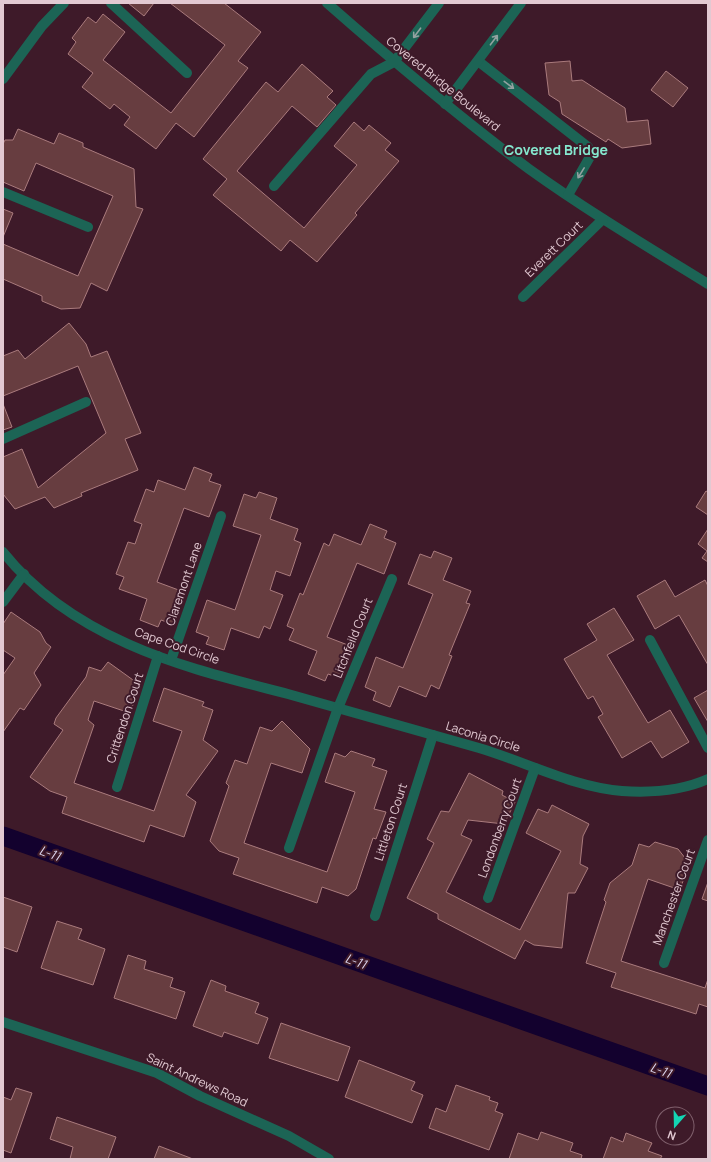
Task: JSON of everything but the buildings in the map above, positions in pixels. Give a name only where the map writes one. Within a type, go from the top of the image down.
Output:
[{"type":"street","points":[[3,79],[42,26],[64,3]]},
{"type":"street","points":[[111,3],[187,74]]},
{"type":"street","name":"Covered Bridge Boulevard","points":[[327,3],[394,62],[445,104],[530,170],[603,219],[708,284]]},
{"type":"street","points":[[274,186],[371,74],[394,62],[439,3]]},
{"type":"street","points":[[445,104],[521,3]]},
{"type":"street","points":[[478,61],[588,147],[591,155],[568,195]]},
{"type":"street","points":[[3,192],[88,228]]},
{"type":"street","name":"Everett Court","points":[[523,297],[603,219]]},
{"type":"street","points":[[3,439],[86,402]]},
{"type":"street","name":"Claremont Lane","points":[[171,660],[221,516]]},
{"type":"street","name":"Cape Cod Circle","points":[[3,552],[24,574],[69,611],[129,644],[158,656],[251,684]]},
{"type":"street","points":[[3,602],[24,574]]},
{"type":"street","name":"Litchfeild Court","points":[[338,708],[392,579]]},
{"type":"street","points":[[650,640],[708,748]]},
{"type":"street","name":"Crittendon Court","points":[[117,787],[158,656]]},
{"type":"street","name":"Laconia Circle","points":[[251,684],[495,753],[535,768],[592,786],[621,791],[650,792],[680,788],[708,780]]},
{"type":"street","points":[[289,848],[338,708]]},
{"type":"street","name":"Littleton Court","points":[[375,916],[433,735]]},
{"type":"street","name":"Londonberry Court","points":[[488,898],[535,768]]},
{"type":"street","name":"Manchester Court","points":[[664,963],[708,840]]},
{"type":"street","name":"Saint Andrews Road","points":[[3,1022],[157,1073],[200,1096],[289,1136],[329,1159]]},
{"type":"waterway","name":"L-11","points":[[3,836],[708,1086]]},
{"type":"district","name":"Covered Bridge","points":[[556,150]]}]
